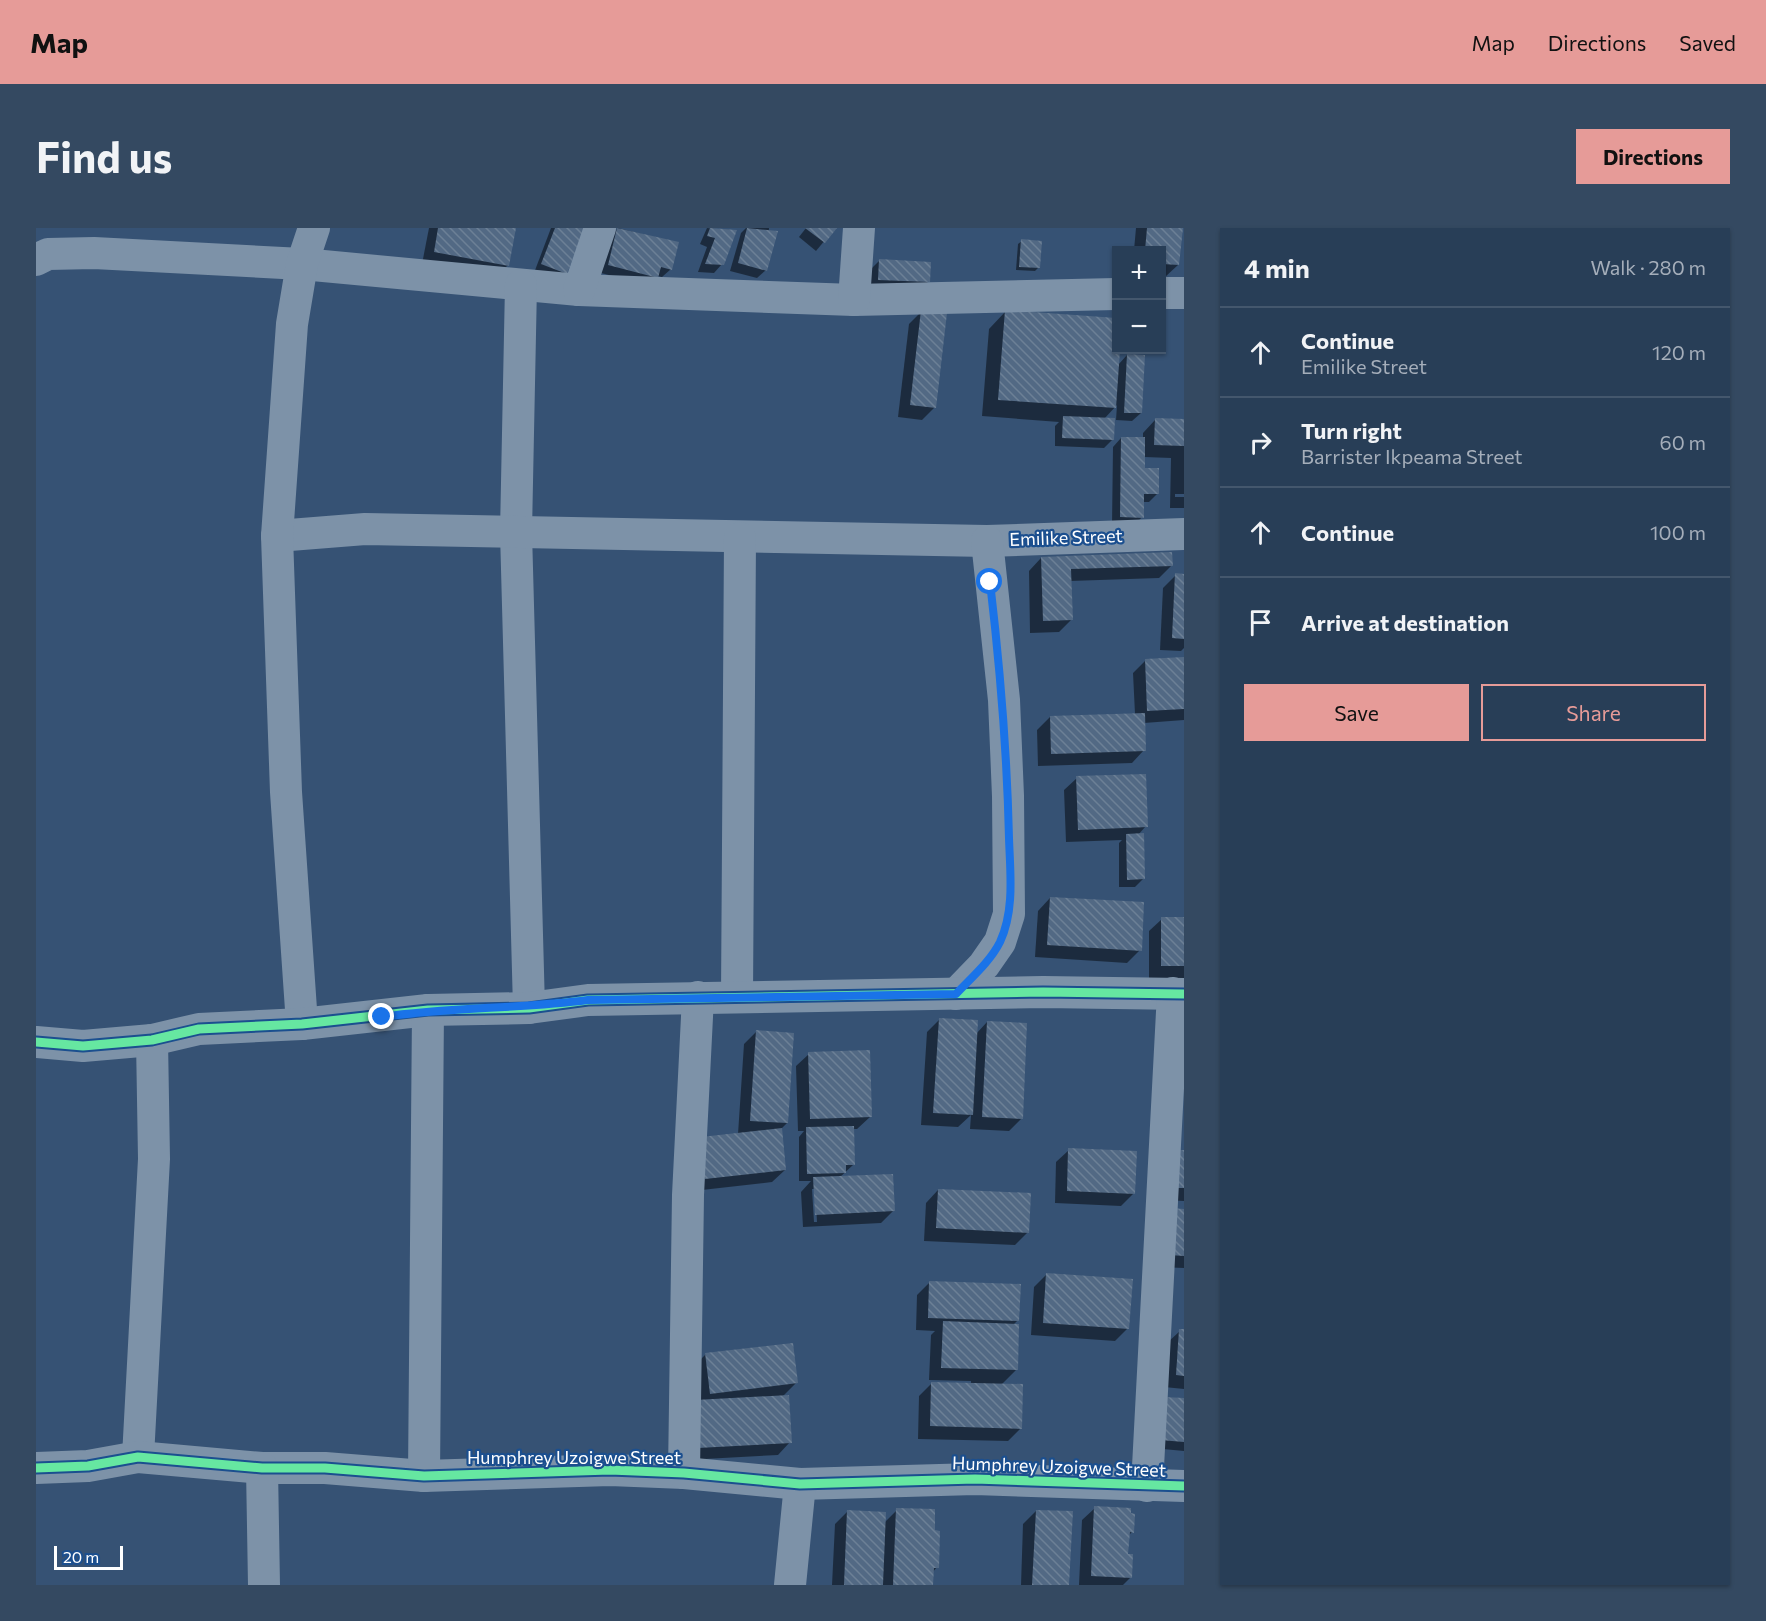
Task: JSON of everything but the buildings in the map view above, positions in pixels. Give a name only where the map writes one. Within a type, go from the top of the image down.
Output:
[{"type":"street","points":[[302,1024],[286,792],[277,536],[292,324],[302,264],[314,228]]},
{"type":"street","points":[[579,290],[600,228]]},
{"type":"street","points":[[854,300],[859,228]]},
{"type":"street","points":[[46,247],[94,253],[302,264],[579,290],[854,300],[1112,294]]},
{"type":"street","points":[[521,285],[516,532],[529,1008]]},
{"type":"street","points":[[1166,293],[1184,293]]},
{"type":"street","points":[[277,536],[365,529],[987,541]]},
{"type":"street","name":"Emilike Street","points":[[956,994],[984,965],[1000,942],[1009,914],[1004,700],[987,541],[1184,534]]},
{"type":"street","points":[[737,997],[740,538]]},
{"type":"street","points":[[36,1042],[84,1046],[152,1040],[200,1029],[302,1024],[428,1010],[529,1008],[588,1000],[1043,992],[1179,993],[1147,1486]]},
{"type":"street","points":[[684,1473],[688,1195],[698,997]]},
{"type":"street","points":[[424,1476],[428,1010]]},
{"type":"street","points":[[138,1457],[154,1159],[152,1040]]},
{"type":"street","name":"Humphrey Uzoigwe Street","points":[[36,1468],[88,1466],[138,1457],[262,1468],[325,1468],[424,1476],[610,1470],[684,1473],[800,1484],[975,1479],[1184,1486]]},
{"type":"street","points":[[262,1468],[264,1585]]},
{"type":"street","points":[[790,1585],[800,1484]]},
{"type":"cycle path","points":[[36,1042],[83,1046],[152,1040],[199,1029],[302,1024],[428,1010],[529,1008],[588,1000],[1043,992],[1184,994]]},
{"type":"cycle path","points":[[36,1468],[88,1466],[138,1457],[262,1468],[325,1468],[424,1476],[610,1470],[684,1473],[800,1484],[975,1479],[1184,1486]]},
{"type":"route","points":[[382,1017],[428,1010],[529,1008],[588,1000],[956,994],[984,965],[1000,942],[1009,914],[1010,876],[1004,700],[990,582]]}]
